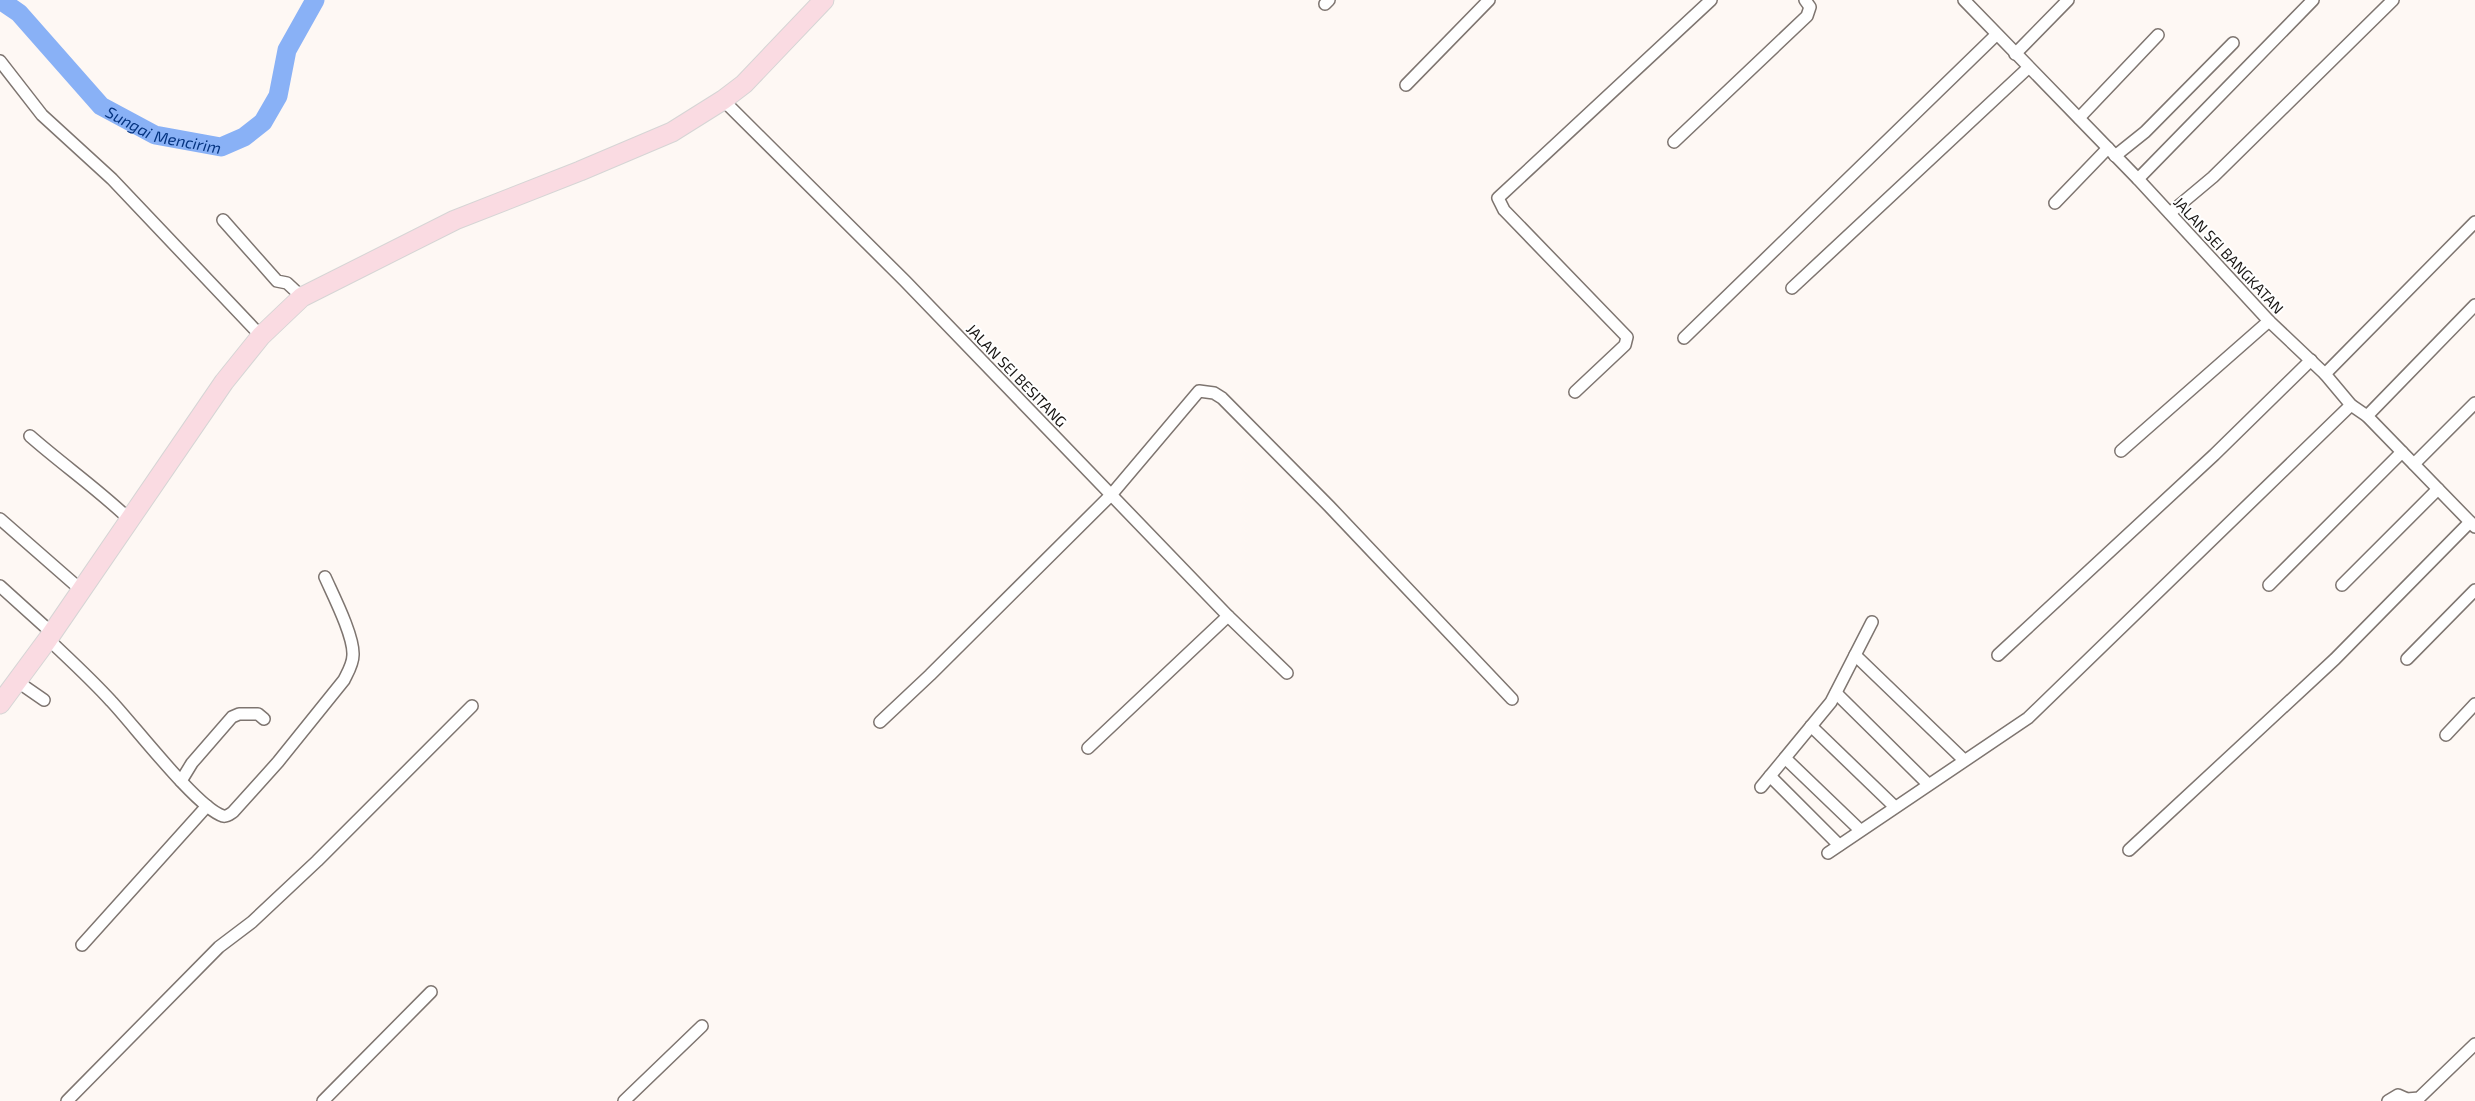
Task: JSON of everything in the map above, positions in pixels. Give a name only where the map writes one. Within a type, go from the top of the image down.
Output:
[{"type":"main road","points":[[0,704],[50,636],[80,589],[130,520],[224,382],[261,336],[302,297],[455,220],[580,172],[672,132],[723,100],[758,70],[824,0]]},
{"type":"street","points":[[1406,85],[1489,0]]},
{"type":"street","points":[[1575,392],[1625,345],[1627,337],[1504,210],[1498,198],[1711,0]]},
{"type":"street","points":[[1674,142],[1807,16],[1810,7],[1805,0]]},
{"type":"street","name":"JALAN SEI BANGKATAN","points":[[1964,0],[2028,68],[2138,179],[2269,321],[2311,360],[2351,405],[2367,416],[2472,524]]},
{"type":"street","points":[[2015,54],[2068,0]]},
{"type":"street","points":[[2138,179],[2313,0]]},
{"type":"street","points":[[2170,214],[2213,177],[2393,0]]},
{"type":"street","points":[[1684,338],[1996,35]]},
{"type":"street","points":[[2079,118],[2158,35]]},
{"type":"street","points":[[2055,203],[2112,152],[2145,132],[2233,43]]},
{"type":"street","points":[[0,61],[42,115],[112,179],[261,336]]},
{"type":"street","points":[[1792,288],[2028,68]]},
{"type":"street","name":"JALAN SEI BESITANG","points":[[723,100],[905,281],[1228,616],[1287,672]]},
{"type":"street","points":[[224,220],[277,281],[287,283],[302,297]]},
{"type":"street","points":[[2325,374],[2475,222]]},
{"type":"street","points":[[2367,416],[2475,305]]},
{"type":"street","points":[[2121,452],[2269,321]]},
{"type":"street","points":[[1998,655],[2214,455],[2311,360]]},
{"type":"street","points":[[880,722],[930,675],[1111,494],[1199,391],[1214,393],[1222,398],[1329,506],[1512,699]]},
{"type":"street","points":[[2414,464],[2475,403]]},
{"type":"street","points":[[1828,853],[2028,718],[2351,405]]},
{"type":"street","points":[[30,436],[72,472],[100,491],[130,520]]},
{"type":"street","points":[[2269,586],[2402,452]]},
{"type":"street","points":[[2342,585],[2438,490]]},
{"type":"street","points":[[0,519],[80,589]]},
{"type":"street","points":[[2128,850],[2335,659],[2472,524]]},
{"type":"street","points":[[0,586],[111,700],[181,781],[207,806],[222,816],[233,812],[278,762],[344,680],[351,667],[354,654],[350,638],[325,577]]},
{"type":"street","points":[[2407,659],[2475,590]]},
{"type":"street","points":[[1088,748],[1228,616]]},
{"type":"street","points":[[1761,787],[1836,694],[1872,622]]},
{"type":"street","points":[[1855,655],[1964,760]]},
{"type":"street","points":[[18,682],[44,700]]},
{"type":"street","points":[[1836,694],[1928,784]]},
{"type":"street","points":[[2446,734],[2475,704]]},
{"type":"street","points":[[67,1101],[223,944],[232,939],[318,862],[472,706]]},
{"type":"street","points":[[181,781],[192,763],[232,717],[239,714],[258,714],[264,719]]},
{"type":"street","points":[[1811,726],[1895,807]]},
{"type":"street","points":[[1785,758],[1860,830]]},
{"type":"street","points":[[1770,776],[1839,845]]},
{"type":"street","points":[[82,945],[207,806]]},
{"type":"street","points":[[323,1101],[431,992]]},
{"type":"street","points":[[624,1101],[702,1026]]},
{"type":"street","points":[[2388,1101],[2398,1095],[2407,1099],[2418,1098],[2475,1044]]},
{"type":"waterway","name":"Sungai Mencirim","points":[[0,0],[19,13],[101,106],[155,135],[221,147],[244,137],[263,122],[278,96],[287,50],[315,0]]}]
